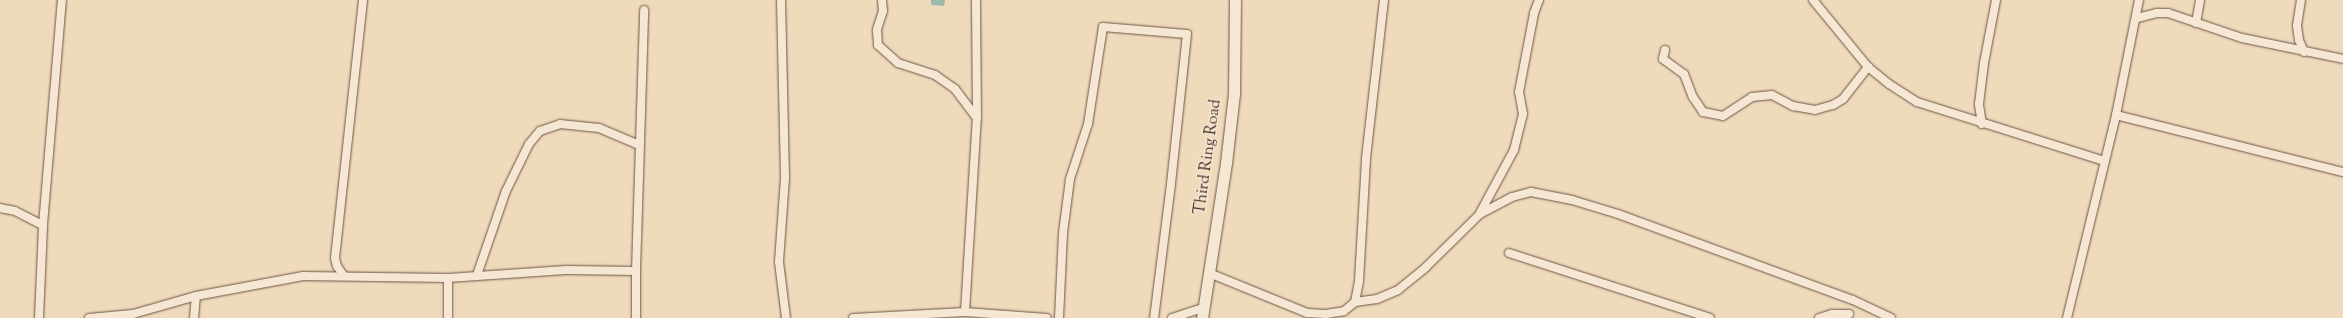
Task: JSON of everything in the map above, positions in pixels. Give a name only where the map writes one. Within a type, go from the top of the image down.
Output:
[{"type":"street","points":[[39,318],[43,225],[62,0]]},
{"type":"street","points":[[344,276],[337,266],[335,258],[363,0]]},
{"type":"street","points":[[781,0],[785,178],[779,262],[786,318]]},
{"type":"street","points":[[882,0],[883,12],[877,30],[878,45],[898,63],[935,74],[955,89],[977,118]]},
{"type":"street","points":[[965,312],[977,118],[976,0]]},
{"type":"street","name":"Third Ring Road","points":[[1202,313],[1226,163],[1234,94],[1235,0]]},
{"type":"street","points":[[1355,302],[1359,281],[1366,158],[1384,0]]},
{"type":"street","points":[[1480,214],[1514,150],[1523,114],[1519,92],[1534,13],[1539,0]]},
{"type":"street","points":[[1982,124],[1979,104],[1982,77],[1996,0]]},
{"type":"street","points":[[2067,318],[2116,115],[2137,18],[2139,0]]},
{"type":"street","points":[[2196,23],[2200,0]]},
{"type":"street","points":[[2301,0],[2297,26],[2304,52]]},
{"type":"street","points":[[1817,2],[1868,67],[1889,84],[1917,102],[1982,124],[2104,161]]},
{"type":"street","points":[[636,318],[639,145],[644,10]]},
{"type":"street","points":[[2137,18],[2157,13],[2168,13],[2242,38],[2343,59]]},
{"type":"street","points":[[1059,318],[1063,232],[1070,179],[1088,124],[1103,27],[1187,34],[1171,184],[1154,318]]},
{"type":"street","points":[[1665,50],[1663,59],[1684,74],[1693,97],[1703,112],[1723,116],[1752,97],[1772,95],[1792,106],[1815,110],[1833,105],[1843,100],[1868,67]]},
{"type":"street","points":[[2116,115],[2343,172]]},
{"type":"street","points":[[477,275],[506,192],[529,144],[540,131],[560,124],[599,128],[639,145]]},
{"type":"street","points":[[1209,273],[1307,313],[1326,314],[1344,311],[1355,302],[1378,299],[1398,290],[1426,267],[1480,214],[1512,197],[1531,192],[1572,200],[1618,214],[1853,300],[1891,318]]},
{"type":"street","points":[[0,208],[15,211],[43,225]]},
{"type":"street","points":[[1509,253],[1710,318]]},
{"type":"street","points":[[89,318],[133,314],[196,296],[303,276],[448,278],[566,270],[636,271]]},
{"type":"street","points":[[448,278],[448,318]]},
{"type":"street","points":[[194,318],[196,296]]},
{"type":"street","points":[[1819,318],[1832,314],[1848,316],[1853,300]]},
{"type":"street","points":[[853,318],[965,312],[1047,318]]},
{"type":"street","points":[[1172,318],[1202,313]]},
{"type":"shaded area","points":[[931,0],[945,0],[944,6],[931,5]]}]
